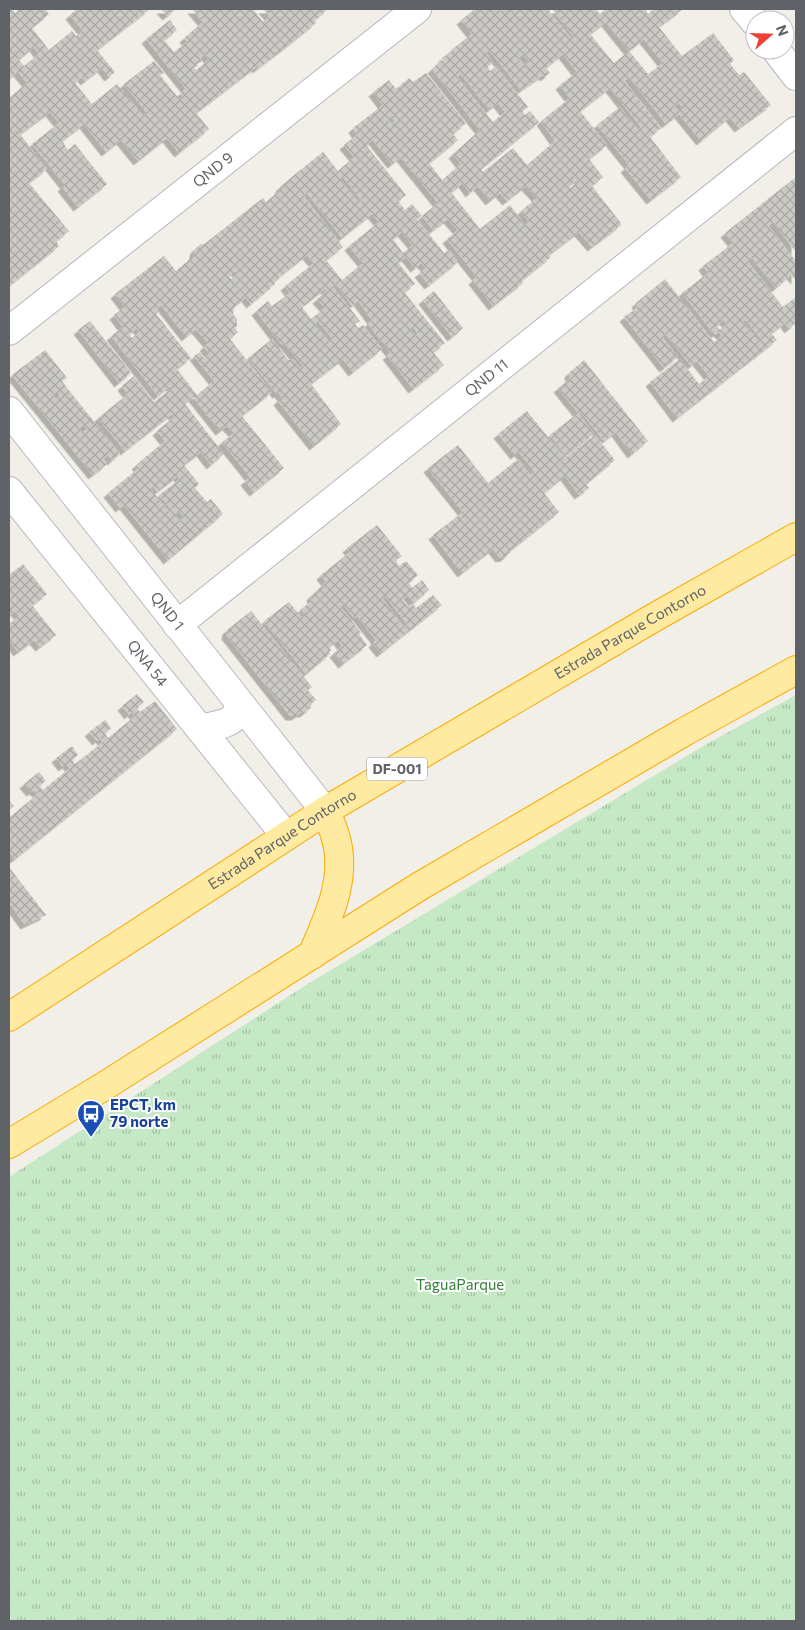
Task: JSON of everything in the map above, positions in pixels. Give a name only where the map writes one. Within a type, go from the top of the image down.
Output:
[{"type":"highway","name":"Estrada Parque Contorno","points":[[9,1017],[325,811],[655,617],[794,540]]},
{"type":"highway","points":[[9,1144],[428,881],[684,732],[796,670]]},
{"type":"highway","points":[[312,955],[333,907],[339,869],[335,833],[325,811]]},
{"type":"street","name":"QND 9","points":[[9,330],[417,9]]},
{"type":"street","points":[[784,60],[796,76]]},
{"type":"street","name":"QND 11","points":[[177,625],[796,131]]},
{"type":"street","name":"QND 1","points":[[9,412],[325,811]]},
{"type":"street","name":"QNA 54","points":[[9,490],[286,836]]},
{"type":"street","points":[[200,729],[226,722],[233,718],[237,712],[238,702]]},
{"type":"green space","name":"TaguaParque","points":[[796,695],[796,1621],[9,1621],[9,1177],[306,985],[705,745]]},
{"type":"building","points":[[9,9],[12,9],[15,13],[18,11],[16,9],[45,9],[49,14],[32,28],[49,50],[72,31],[76,36],[83,31],[70,15],[77,9],[150,9],[97,50],[115,72],[109,77],[102,68],[85,81],[82,77],[75,83],[92,104],[117,84],[143,116],[147,113],[124,84],[154,61],[164,73],[160,75],[180,100],[183,97],[180,93],[186,89],[146,39],[170,20],[177,30],[164,40],[174,52],[187,42],[184,38],[203,22],[192,9],[253,9],[263,22],[269,16],[263,9],[328,9],[315,20],[316,23],[290,44],[257,69],[256,67],[196,113],[209,129],[179,153],[167,138],[138,161],[121,140],[106,152],[84,124],[62,141],[68,150],[75,144],[107,184],[78,207],[62,187],[65,185],[32,144],[59,123],[50,112],[20,134],[47,169],[29,183],[69,231],[56,241],[59,246],[9,286],[9,98],[27,83],[18,72],[9,79]],"holes":[[[34,47],[39,54],[24,66],[19,60]],[[205,54],[209,60],[196,70],[193,67],[202,61],[200,58]]]},
{"type":"building","points":[[161,9],[176,9],[167,16]]},
{"type":"building","points":[[475,9],[499,9],[501,11],[504,9],[551,9],[549,11],[571,38],[573,36],[552,9],[600,9],[597,11],[600,14],[606,9],[645,9],[648,14],[654,9],[683,9],[659,27],[682,56],[713,33],[734,60],[730,64],[739,75],[744,72],[771,105],[739,128],[730,117],[701,141],[679,114],[666,124],[629,77],[624,81],[661,128],[650,137],[681,177],[651,200],[625,168],[629,165],[597,125],[620,107],[638,130],[641,127],[610,88],[580,111],[607,145],[589,159],[603,177],[592,186],[621,225],[592,247],[579,232],[549,255],[551,257],[521,281],[523,283],[493,306],[473,280],[477,277],[447,239],[458,230],[448,219],[433,230],[422,216],[417,219],[444,253],[449,250],[458,262],[429,285],[419,273],[426,268],[421,263],[415,268],[406,257],[398,262],[415,284],[404,292],[445,343],[433,352],[444,365],[413,389],[387,355],[391,353],[368,324],[372,320],[358,301],[352,306],[336,284],[333,287],[360,321],[355,324],[358,328],[363,325],[382,349],[353,372],[343,359],[311,384],[341,424],[314,446],[278,401],[282,397],[279,393],[277,394],[248,358],[272,339],[288,360],[293,359],[300,368],[303,366],[284,343],[282,345],[256,311],[268,301],[272,306],[290,293],[285,286],[314,263],[307,255],[278,278],[275,284],[251,304],[231,279],[238,274],[235,271],[229,277],[245,298],[234,307],[233,314],[237,319],[237,326],[235,328],[238,332],[230,339],[272,392],[242,416],[284,468],[254,492],[245,481],[250,477],[222,442],[234,433],[227,426],[220,431],[193,397],[185,404],[224,454],[211,465],[201,452],[184,465],[199,484],[195,488],[207,502],[211,499],[223,514],[168,560],[124,505],[120,508],[108,493],[139,468],[136,465],[165,441],[157,431],[174,417],[172,414],[125,451],[98,418],[128,394],[122,386],[134,376],[154,402],[172,388],[170,386],[158,396],[111,336],[123,327],[114,315],[125,307],[115,294],[164,256],[176,271],[190,259],[192,261],[195,249],[202,243],[203,245],[263,198],[266,202],[278,192],[281,186],[323,152],[338,171],[354,157],[344,145],[357,135],[353,128],[383,105],[373,92],[389,80],[396,89],[409,78],[413,82],[426,73],[466,123],[453,134],[458,140],[429,163],[442,180],[461,164],[453,154],[480,130],[432,69],[451,50],[472,34],[461,20]],"holes":[[[606,22],[629,51],[614,63],[590,34]],[[644,39],[663,63],[648,74],[629,51]],[[489,50],[521,90],[543,75],[545,77],[550,73],[546,68],[563,54],[577,72],[560,85],[570,98],[541,121],[555,141],[527,165],[513,148],[483,172],[481,169],[539,122],[530,111],[525,115],[522,112],[528,107],[496,66],[490,71],[487,67],[493,63],[486,52]],[[523,54],[529,61],[524,65],[518,58]],[[461,74],[489,110],[498,103],[505,112],[493,122],[457,77]],[[679,103],[682,107],[678,111],[674,106]],[[391,116],[395,121],[391,124],[388,119]],[[373,140],[392,164],[401,157],[438,203],[422,216],[412,204],[405,210],[398,201],[406,195],[366,145]],[[343,177],[362,201],[359,203],[340,180]],[[578,179],[579,181],[570,188],[569,187]],[[463,183],[470,193],[478,186],[490,201],[500,193],[507,201],[526,186],[537,198],[521,211],[529,222],[525,225],[510,205],[480,229],[451,192]],[[307,193],[342,238],[372,214],[379,222],[349,246],[363,263],[342,280],[326,260],[343,247],[303,195]],[[402,232],[413,245],[403,253],[393,239]],[[537,235],[542,241],[539,243],[535,237]],[[325,289],[327,291],[317,299],[325,308],[311,319],[302,307]],[[161,305],[186,337],[196,329],[208,343],[204,347],[210,354],[204,358],[200,352],[194,356],[214,381],[197,395],[177,369],[191,358],[156,314],[159,311],[157,308]],[[318,321],[333,340],[329,342],[315,324]],[[412,326],[418,333],[415,335],[410,329]],[[137,328],[140,332],[132,338],[129,334]],[[178,476],[180,479],[159,495],[172,510],[169,512],[150,488],[153,486],[157,492]],[[179,511],[184,517],[180,521],[175,514]]]},
{"type":"building","points":[[796,177],[796,252],[773,222],[768,226],[796,261],[796,280],[791,275],[776,288],[752,258],[748,262],[783,307],[796,297],[796,323],[789,329],[785,323],[771,333],[777,340],[677,418],[650,382],[680,359],[699,384],[709,376],[697,361],[691,366],[666,334],[662,337],[678,357],[664,368],[624,317],[638,307],[636,303],[665,279],[714,342],[722,336],[718,332],[714,334],[682,293],[708,273],[703,266],[733,243],[725,233]],"holes":[[[745,319],[761,339],[758,341],[743,322]],[[724,320],[727,324],[720,330],[716,326]]]},
{"type":"building","points":[[434,291],[463,328],[452,337],[423,300]]},
{"type":"building","points":[[90,321],[131,373],[119,383],[78,330]]},
{"type":"building","points":[[45,350],[67,378],[62,381],[64,384],[120,454],[112,461],[108,455],[103,459],[107,464],[93,475],[12,375]],"holes":[[[57,391],[60,396],[56,399],[52,395]],[[83,425],[87,429],[82,433],[79,428]]]},
{"type":"building","points":[[584,360],[648,441],[632,454],[616,432],[604,441],[581,412],[579,414],[558,388],[570,379],[569,373]]},
{"type":"building","points":[[527,411],[565,458],[595,435],[615,460],[586,484],[589,488],[579,495],[565,476],[544,493],[559,512],[509,551],[511,552],[504,558],[500,558],[493,549],[462,573],[433,535],[463,512],[428,468],[458,445],[488,483],[518,459],[530,475],[534,471],[519,452],[515,455],[498,434]]},
{"type":"building","points":[[578,413],[594,434],[566,456],[550,435]]},
{"type":"building","points":[[377,525],[402,556],[395,561],[399,566],[406,561],[418,575],[409,583],[412,588],[422,580],[429,590],[414,603],[408,595],[403,600],[408,607],[412,603],[416,608],[433,595],[442,605],[381,653],[373,643],[376,640],[357,616],[354,618],[343,604],[340,606],[361,633],[359,634],[367,645],[343,664],[334,653],[342,646],[338,640],[329,647],[331,650],[330,654],[306,674],[264,621],[289,602],[302,618],[305,616],[300,610],[312,601],[311,596],[326,582],[321,575],[350,552],[347,548]],"holes":[[[385,596],[407,624],[404,627],[382,598]]]},
{"type":"building","points":[[23,564],[47,594],[32,605],[56,635],[40,647],[34,640],[18,652],[9,640],[9,624],[19,616],[15,611],[9,616],[9,575]]},
{"type":"building","points":[[251,611],[312,687],[308,690],[316,700],[311,704],[311,708],[304,713],[290,716],[226,635],[227,630]]},
{"type":"building","points":[[137,694],[144,702],[137,708],[140,712],[155,701],[177,729],[15,859],[9,852],[9,814],[11,816],[38,794],[34,790],[31,792],[24,784],[39,772],[46,781],[39,786],[43,790],[70,768],[67,764],[63,767],[56,758],[72,746],[78,755],[72,760],[75,764],[103,742],[100,738],[97,741],[89,732],[105,720],[111,728],[105,734],[108,738],[135,716],[132,712],[129,715],[122,706]]},
{"type":"building","points":[[9,800],[14,806],[9,810]]},
{"type":"building","points":[[9,867],[46,915],[25,925],[9,903]]},
{"type":"place","name":"EPCT, km 79 norte","points":[[91,1138]]}]
